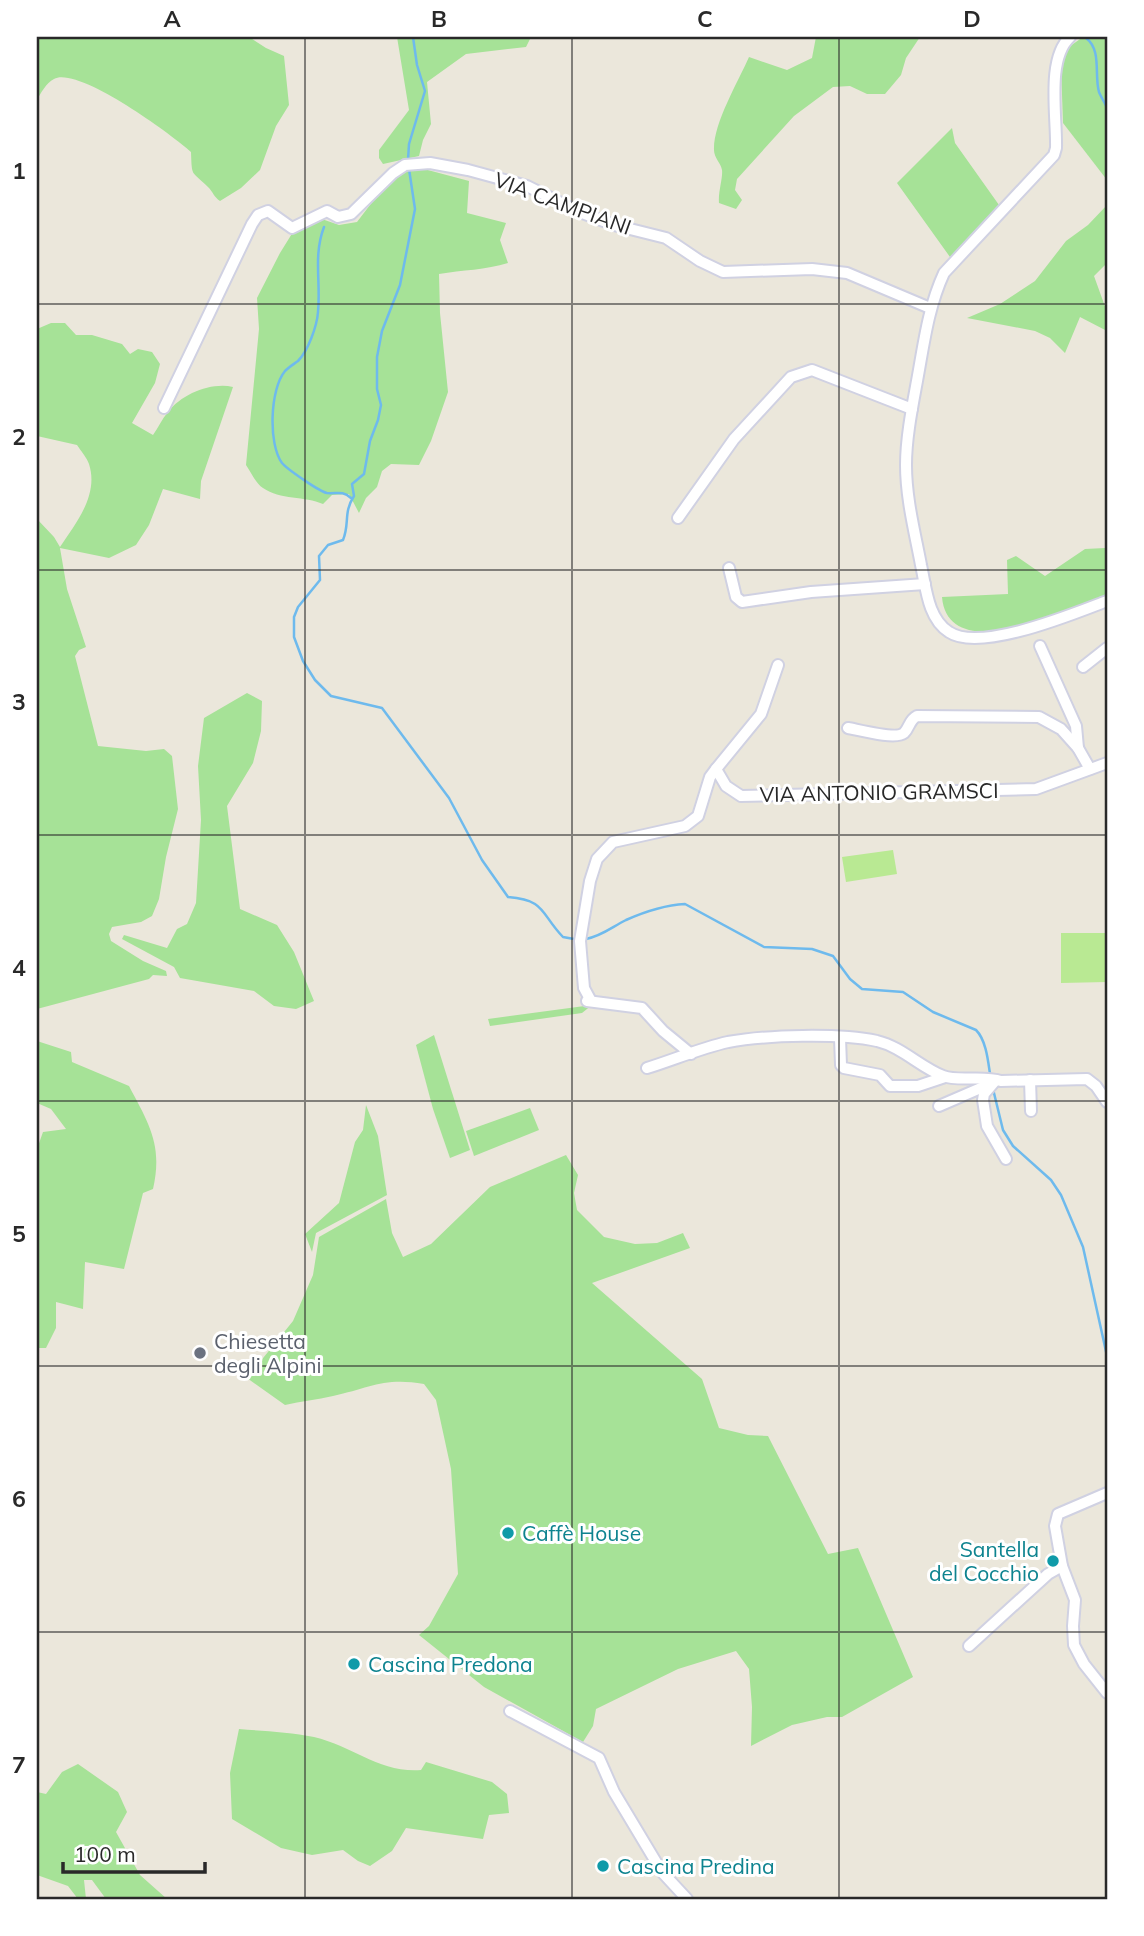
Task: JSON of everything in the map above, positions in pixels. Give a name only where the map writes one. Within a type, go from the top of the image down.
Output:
[{"type":"street","points":[[1070,37],[1062,44],[1058,55],[1054,155],[944,273],[930,308],[912,409],[906,465],[909,500],[929,603],[937,621],[950,634],[996,636],[1033,629],[1107,601]]},
{"type":"street","name":"VIA CAMPIANI","points":[[164,408],[242,243],[258,215],[268,211],[292,228],[327,211],[342,217],[351,214],[393,173],[405,165],[419,163],[468,170],[527,186],[577,211],[614,225],[666,238],[700,261],[723,272],[812,269],[847,273],[930,308]]},
{"type":"street","points":[[678,518],[721,454],[791,377],[812,370],[912,409]]},
{"type":"street","points":[[729,568],[736,597],[742,602],[805,592],[925,584]]},
{"type":"street","points":[[1040,646],[1076,726],[1078,748]]},
{"type":"street","points":[[1083,667],[1107,648]]},
{"type":"street","points":[[691,1054],[663,1031],[642,1008],[589,1001],[584,988],[580,941],[590,881],[597,859],[613,842],[685,826],[698,816],[710,777],[761,714],[778,665]]},
{"type":"street","points":[[848,728],[896,736],[904,733],[911,719],[917,716],[1039,717],[1061,729],[1078,748],[1090,769]]},
{"type":"street","name":"VIA ANTONIO GRAMSCI","points":[[716,769],[726,786],[741,796],[1037,789],[1107,763]]},
{"type":"street","points":[[646,1068],[726,1043],[807,1036],[878,1041],[944,1077]]},
{"type":"street","points":[[840,1038],[841,1065],[844,1068],[880,1075],[890,1086],[918,1086],[944,1077],[994,1081],[1087,1079],[1096,1086],[1107,1102]]},
{"type":"street","points":[[1030,1080],[1031,1111]]},
{"type":"street","points":[[939,1106],[994,1081]]},
{"type":"street","points":[[994,1081],[983,1097],[987,1126],[1006,1158]]},
{"type":"street","points":[[1107,1493],[1058,1514],[1055,1525],[1062,1566],[1075,1600],[1074,1645],[1084,1664],[1107,1693]]},
{"type":"street","points":[[969,1646],[1048,1574],[1062,1566]]},
{"type":"street","points":[[510,1711],[599,1758],[614,1791],[662,1872],[687,1899]]},
{"type":"green space","points":[[37,37],[249,37],[284,56],[289,105],[276,126],[260,170],[241,188],[220,201],[194,173],[191,152],[165,131],[103,92],[83,82],[66,78],[54,79],[37,100]]},
{"type":"green space","points":[[397,37],[531,37],[526,47],[466,54],[427,82],[431,124],[419,156],[383,164],[379,158],[379,150],[409,110]]},
{"type":"green space","points":[[816,37],[920,37],[906,58],[901,75],[885,94],[867,94],[850,86],[833,87],[794,116],[737,179],[735,190],[742,200],[736,209],[719,203],[722,170],[714,153],[715,140],[722,116],[749,57],[787,70],[812,58]]},
{"type":"green space","points":[[1083,37],[1107,37],[1107,180],[1063,123],[1061,67],[1066,49]]},
{"type":"green space","points":[[952,128],[955,143],[999,205],[950,257],[897,183]]},
{"type":"green space","points":[[424,169],[469,181],[467,213],[506,223],[500,240],[508,263],[439,274],[448,392],[431,441],[419,465],[391,464],[382,471],[377,487],[366,498],[359,513],[349,494],[332,495],[323,504],[270,492],[258,484],[246,465],[259,329],[257,298],[293,232],[319,218],[339,225],[357,222],[386,184],[402,172]]},
{"type":"green space","points":[[1107,205],[1107,263],[1094,276],[1107,312],[1107,331],[1080,317],[1065,353],[1050,338],[1035,331],[967,318],[1000,304],[1035,281],[1066,241],[1088,225]]},
{"type":"green space","points":[[51,323],[65,323],[76,335],[92,335],[122,344],[130,354],[138,349],[152,352],[160,364],[155,383],[132,423],[153,435],[168,412],[189,395],[216,386],[233,387],[201,481],[200,499],[163,489],[149,525],[136,545],[109,558],[60,548],[67,589],[86,647],[79,650],[75,656],[98,746],[146,751],[164,749],[172,756],[178,809],[159,899],[152,916],[141,922],[112,927],[109,934],[111,941],[143,961],[166,971],[167,976],[153,975],[149,979],[37,1009],[37,519],[60,547],[84,508],[91,487],[88,462],[77,445],[37,436],[37,329]]},
{"type":"green space","points":[[1105,548],[1107,597],[1041,621],[987,632],[965,629],[949,618],[942,597],[1008,594],[1007,560],[1016,556],[1045,576],[1085,549]]},
{"type":"green space","points":[[247,693],[262,701],[261,731],[253,763],[227,806],[240,909],[277,925],[294,952],[314,1001],[296,1009],[274,1006],[254,991],[180,978],[174,967],[122,939],[124,935],[167,948],[177,929],[187,924],[196,903],[201,820],[198,766],[204,718]]},
{"type":"green space","points":[[893,850],[897,874],[846,882],[842,857]]},
{"type":"green space","points":[[1061,933],[1107,933],[1107,982],[1061,983]]},
{"type":"green space","points":[[592,1005],[582,1013],[490,1026],[488,1019]]},
{"type":"green space","points":[[434,1035],[470,1150],[450,1158],[433,1109],[416,1045]]},
{"type":"green space","points":[[37,1041],[71,1052],[72,1062],[129,1086],[148,1124],[156,1160],[153,1189],[143,1193],[124,1269],[85,1262],[83,1309],[56,1302],[56,1328],[46,1348],[37,1348],[37,1149],[43,1132],[66,1129],[51,1109],[37,1103]]},
{"type":"green space","points":[[366,1105],[378,1136],[387,1195],[316,1233],[312,1252],[305,1234],[339,1203],[355,1142],[363,1130]]},
{"type":"green space","points":[[530,1108],[539,1130],[474,1156],[466,1131]]},
{"type":"green space","points":[[566,1155],[578,1175],[574,1193],[577,1210],[604,1237],[635,1244],[657,1243],[683,1233],[690,1248],[592,1283],[702,1379],[719,1428],[748,1435],[768,1436],[828,1554],[858,1548],[913,1677],[842,1717],[827,1717],[792,1725],[751,1746],[749,1669],[736,1651],[678,1669],[596,1709],[593,1726],[583,1742],[484,1687],[419,1635],[429,1626],[458,1574],[451,1469],[436,1400],[424,1384],[377,1384],[285,1405],[247,1378],[293,1321],[313,1275],[319,1237],[386,1199],[392,1233],[403,1257],[431,1244],[490,1187]]},
{"type":"green space","points":[[239,1729],[314,1737],[392,1767],[421,1770],[426,1762],[492,1782],[507,1794],[509,1813],[489,1815],[483,1839],[406,1828],[392,1851],[370,1866],[343,1850],[312,1855],[281,1848],[232,1819],[230,1773]]},
{"type":"green space","points":[[78,1764],[118,1792],[127,1812],[116,1832],[140,1875],[167,1899],[106,1899],[92,1880],[84,1880],[86,1899],[78,1899],[68,1886],[37,1875],[37,1792],[46,1794],[62,1772]]},
{"type":"waterway","points":[[408,160],[409,144],[425,91],[417,65],[413,37]]},
{"type":"waterway","points":[[1086,38],[1094,49],[1099,92],[1107,108]]},
{"type":"waterway","points":[[409,169],[415,209],[400,285],[382,331],[377,357],[377,389],[381,405],[378,420],[370,441],[364,474],[352,484],[354,496],[343,540],[328,545],[319,556],[320,580],[298,607],[294,617],[294,637],[303,661],[315,680],[331,696],[382,708],[449,798],[482,860],[508,897],[536,905],[563,937],[574,939]]},
{"type":"waterway","points":[[324,227],[319,248],[316,324],[302,357],[285,371],[276,390],[274,443],[282,463],[304,480],[323,492],[342,493],[351,498]]},
{"type":"waterway","points":[[586,939],[602,934],[640,914],[685,904],[764,947],[812,949],[833,956],[850,979],[862,989],[903,992],[933,1012],[976,1030],[984,1045],[990,1074]]},
{"type":"waterway","points":[[993,1089],[1003,1130],[1013,1146],[1051,1180],[1061,1195],[1083,1247],[1107,1356]]},
{"type":"place","name":"Chiesetta degli Alpini","points":[[200,1353]]},
{"type":"place","name":"Caffè House","points":[[508,1533]]},
{"type":"place","name":"Santella del Cocchio","points":[[1053,1561]]},
{"type":"place","name":"Cascina Predona","points":[[354,1664]]},
{"type":"place","name":"Cascina Predina","points":[[603,1866]]}]
